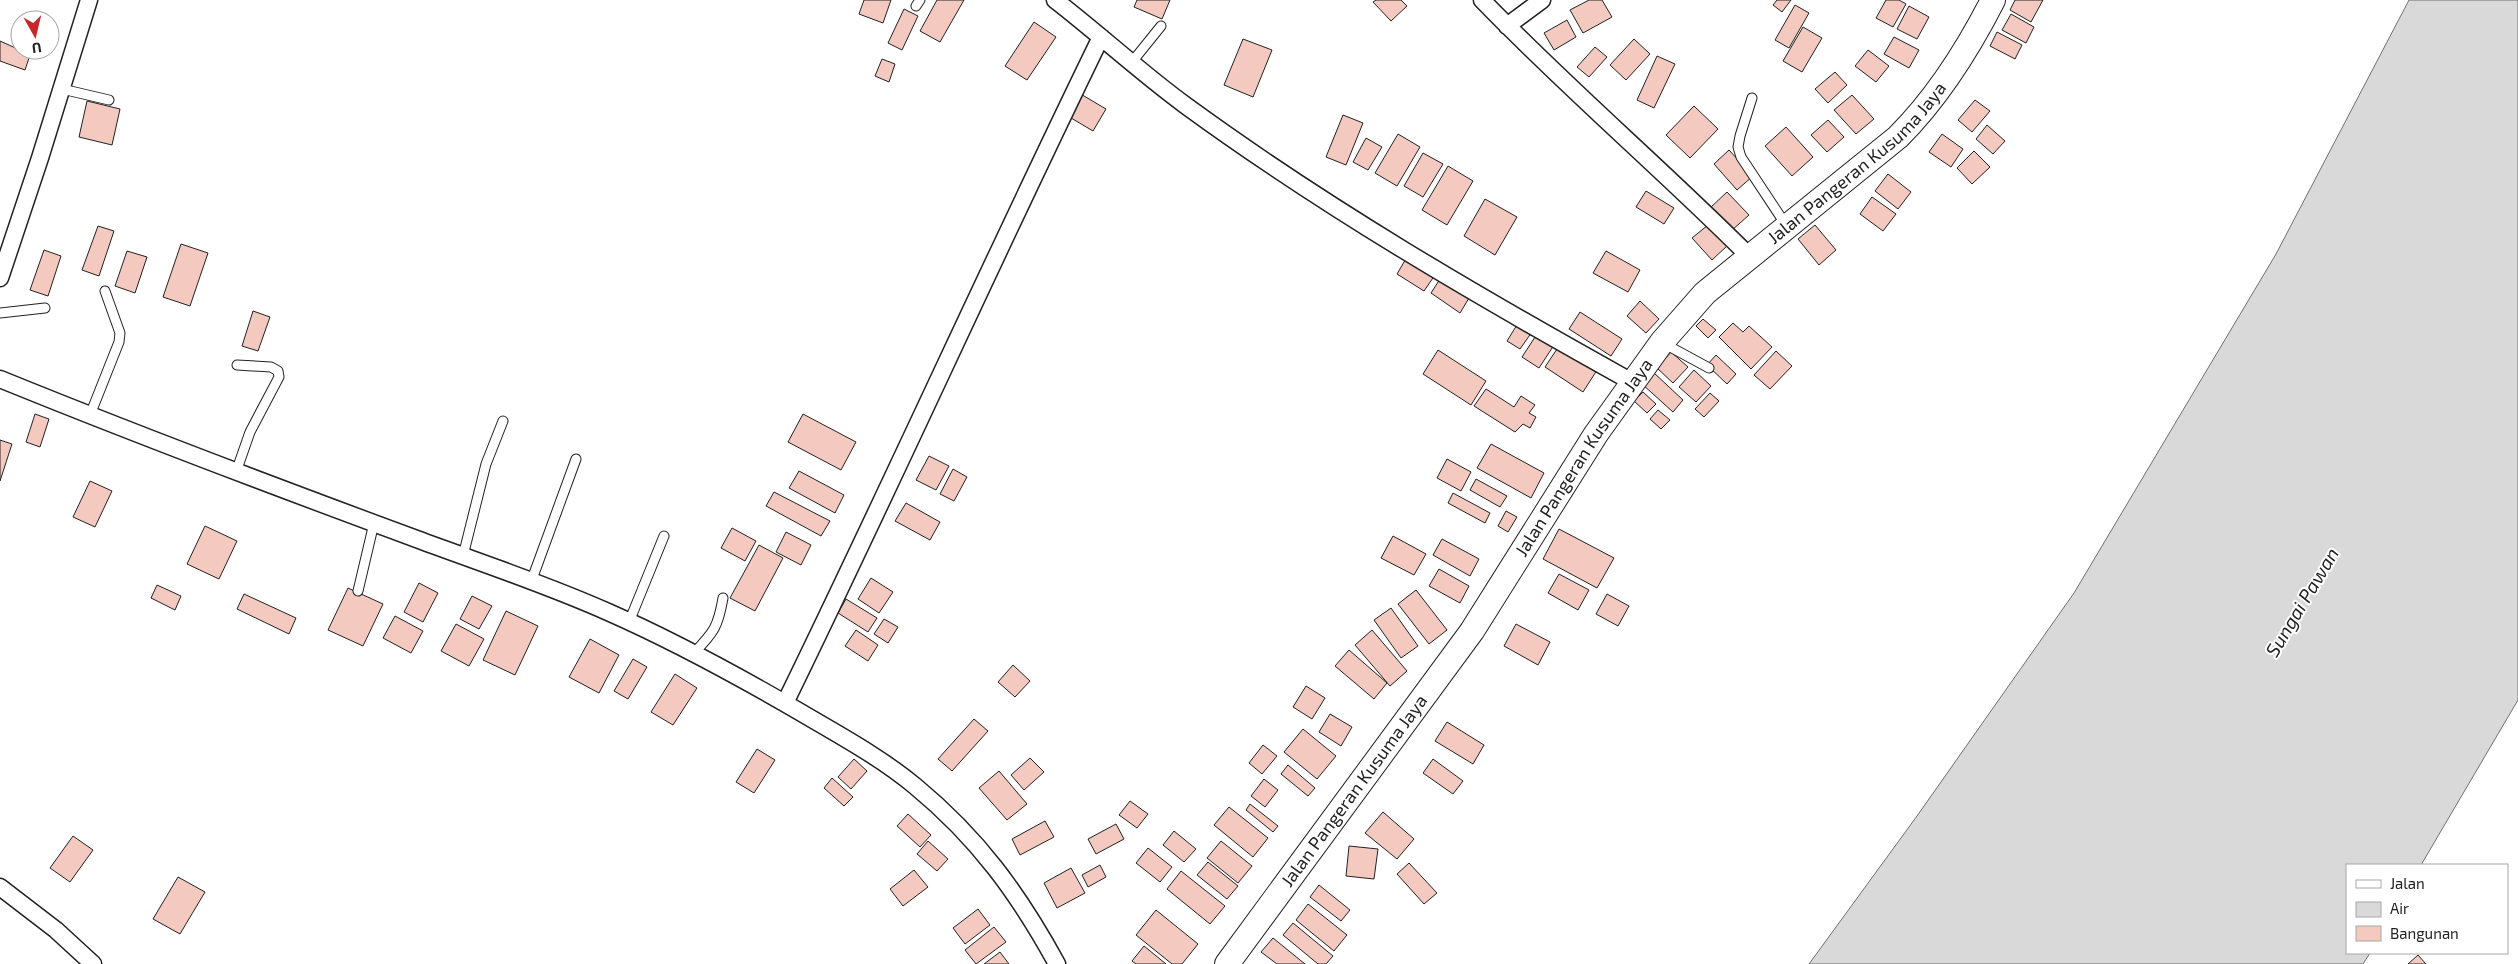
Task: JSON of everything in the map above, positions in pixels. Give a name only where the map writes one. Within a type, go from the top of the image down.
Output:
[{"type":"street","points":[[0,278],[89,0]]},
{"type":"street","points":[[1055,0],[1184,104],[1292,178],[1454,280],[1632,382]]},
{"type":"street","points":[[1482,0],[1562,81],[1688,194],[1749,256]]},
{"type":"street","points":[[1507,26],[1542,0]]},
{"type":"street","name":"Jalan Pangeran Kusuma Jaya","points":[[1227,964],[1472,630],[1591,442],[1662,342],[1705,293],[1898,137],[1916,119],[1935,96],[1993,0]]},
{"type":"street","points":[[785,703],[974,305],[1018,208],[1101,37]]},
{"type":"street","points":[[0,379],[236,472],[531,582],[629,622],[694,653],[785,703],[884,763],[914,785],[949,816],[1015,892],[1057,964]]},
{"type":"street","points":[[0,887],[56,930],[93,964]]},
{"type":"lane","points":[[1132,62],[1161,26]]},
{"type":"lane","points":[[62,89],[109,100]]},
{"type":"lane","points":[[1752,98],[1738,147],[1742,157],[1786,226]]},
{"type":"lane","points":[[90,415],[119,342],[120,332],[105,291]]},
{"type":"lane","points":[[0,313],[45,308]]},
{"type":"lane","points":[[1662,342],[1709,368]]},
{"type":"lane","points":[[236,472],[250,432],[280,377],[278,371],[271,367],[237,364]]},
{"type":"lane","points":[[463,556],[486,464],[503,421]]},
{"type":"lane","points":[[531,582],[576,460]]},
{"type":"lane","points":[[358,591],[374,523]]},
{"type":"lane","points":[[629,622],[664,536]]},
{"type":"lane","points":[[694,653],[714,632],[719,620],[723,598]]},
{"type":"water","name":"Sungai Pawan","points":[[2409,0],[2518,0],[2518,700],[2422,864],[2346,864],[2346,954],[2369,954],[2363,964],[1809,964],[1917,816],[2074,593],[2276,254]]},
{"type":"building","points":[[864,0],[891,0],[883,23],[859,14]]},
{"type":"building","points":[[937,0],[964,0],[940,42],[920,31]]},
{"type":"building","points":[[1137,0],[1170,0],[1162,19],[1134,7]]},
{"type":"building","points":[[1376,0],[1401,0],[1407,6],[1391,21],[1373,2]]},
{"type":"building","points":[[1589,0],[1602,0],[1612,17],[1583,33],[1570,10]]},
{"type":"building","points":[[1777,0],[1791,0],[1782,12],[1773,5]]},
{"type":"building","points":[[1886,0],[1899,0],[1906,4],[1893,27],[1876,18]]},
{"type":"building","points":[[2015,0],[2043,0],[2031,22],[2010,10]]},
{"type":"building","points":[[1795,5],[1809,13],[1789,48],[1775,40]]},
{"type":"building","points":[[1909,6],[1929,17],[1917,39],[1897,29]]},
{"type":"building","points":[[904,9],[918,16],[902,50],[888,43]]},
{"type":"building","points":[[2011,14],[2034,27],[2026,43],[2002,30]]},
{"type":"building","points":[[1567,20],[1576,37],[1554,50],[1544,33]]},
{"type":"building","points":[[1034,22],[1056,37],[1027,80],[1005,66]]},
{"type":"building","points":[[1803,27],[1822,38],[1802,72],[1783,61]]},
{"type":"building","points":[[1997,32],[2022,45],[2015,59],[1990,46]]},
{"type":"building","points":[[1894,37],[1919,50],[1909,68],[1884,54]]},
{"type":"building","points":[[1243,39],[1272,50],[1253,97],[1224,85]]},
{"type":"building","points":[[1634,39],[1650,54],[1626,80],[1610,65]]},
{"type":"building","points":[[0,41],[10,46],[10,60],[28,60],[25,70],[0,61]]},
{"type":"building","points":[[1595,47],[1607,57],[1589,77],[1577,67]]},
{"type":"building","points":[[1868,50],[1889,66],[1876,82],[1855,66]]},
{"type":"building","points":[[1657,56],[1675,64],[1654,108],[1637,100]]},
{"type":"building","points":[[882,59],[895,64],[889,82],[875,76]]},
{"type":"building","points":[[1835,72],[1847,85],[1828,103],[1815,89]]},
{"type":"building","points":[[1079,93],[1106,109],[1093,131],[1066,115]]},
{"type":"building","points":[[1852,95],[1874,119],[1856,134],[1834,110]]},
{"type":"building","points":[[1975,100],[1990,111],[1972,132],[1958,120]]},
{"type":"building","points":[[87,101],[120,109],[112,145],[79,137]]},
{"type":"building","points":[[1694,106],[1718,129],[1690,158],[1666,135]]},
{"type":"building","points":[[1343,115],[1363,123],[1346,165],[1326,157]]},
{"type":"building","points":[[1828,120],[1844,137],[1827,152],[1811,135]]},
{"type":"building","points":[[1987,125],[2005,141],[1993,154],[1976,139]]},
{"type":"building","points":[[1786,127],[1813,157],[1792,176],[1765,146]]},
{"type":"building","points":[[1398,134],[1420,147],[1397,186],[1375,173]]},
{"type":"building","points":[[1942,134],[1963,149],[1951,167],[1929,152]]},
{"type":"building","points":[[1366,138],[1382,147],[1368,170],[1353,162]]},
{"type":"building","points":[[1729,150],[1753,176],[1737,190],[1714,164]]},
{"type":"building","points":[[1974,151],[1990,167],[1972,184],[1957,168]]},
{"type":"building","points":[[1423,153],[1443,164],[1423,197],[1404,186]]},
{"type":"building","points":[[1448,166],[1473,181],[1447,225],[1422,210]]},
{"type":"building","points":[[1888,174],[1911,192],[1898,209],[1875,191]]},
{"type":"building","points":[[1646,191],[1674,208],[1664,224],[1636,207]]},
{"type":"building","points":[[1727,192],[1749,215],[1731,231],[1710,208]]},
{"type":"building","points":[[1872,197],[1896,214],[1883,231],[1860,214]]},
{"type":"building","points":[[1485,199],[1517,217],[1495,255],[1464,236]]},
{"type":"building","points":[[1708,225],[1727,246],[1712,260],[1692,238]]},
{"type":"building","points":[[1815,225],[1836,250],[1819,265],[1798,239]]},
{"type":"building","points":[[98,226],[114,231],[99,276],[82,270]]},
{"type":"building","points":[[181,244],[208,253],[190,306],[163,297]]},
{"type":"building","points":[[44,250],[61,256],[48,296],[30,290]]},
{"type":"building","points":[[127,251],[147,257],[135,293],[115,286]]},
{"type":"building","points":[[1606,251],[1640,270],[1628,292],[1593,273]]},
{"type":"building","points":[[1407,257],[1435,275],[1424,291],[1397,274]]},
{"type":"building","points":[[1440,279],[1469,298],[1460,313],[1431,293]]},
{"type":"building","points":[[1640,301],[1659,319],[1646,333],[1627,316]]},
{"type":"building","points":[[253,311],[270,317],[258,351],[242,346]]},
{"type":"building","points":[[1580,312],[1622,339],[1611,356],[1569,329]]},
{"type":"building","points":[[1703,319],[1716,330],[1708,338],[1696,326]]},
{"type":"building","points":[[1520,320],[1534,329],[1520,349],[1507,341]]},
{"type":"building","points":[[1733,323],[1743,332],[1749,326],[1772,347],[1751,369],[1719,337]]},
{"type":"building","points":[[1539,331],[1556,342],[1539,368],[1522,357]]},
{"type":"building","points":[[1561,343],[1599,367],[1583,392],[1545,367]]},
{"type":"building","points":[[1438,350],[1486,381],[1471,405],[1423,374]]},
{"type":"building","points":[[1776,351],[1792,366],[1770,389],[1754,375]]},
{"type":"building","points":[[1671,352],[1688,367],[1673,383],[1657,368]]},
{"type":"building","points":[[1716,355],[1736,374],[1727,384],[1707,365]]},
{"type":"building","points":[[1694,370],[1711,386],[1696,402],[1679,387]]},
{"type":"building","points":[[1653,372],[1683,400],[1673,412],[1642,384]]},
{"type":"building","points":[[1486,389],[1514,407],[1521,396],[1535,405],[1529,413],[1536,417],[1530,428],[1523,424],[1515,432],[1474,406]]},
{"type":"building","points":[[1643,392],[1656,404],[1647,413],[1634,401]]},
{"type":"building","points":[[1710,393],[1719,401],[1704,417],[1695,409]]},
{"type":"building","points":[[1658,410],[1670,420],[1661,429],[1650,419]]},
{"type":"building","points":[[35,414],[49,419],[40,447],[26,442]]},
{"type":"building","points":[[803,414],[856,442],[841,470],[788,442]]},
{"type":"building","points":[[0,440],[12,444],[0,481]]},
{"type":"building","points":[[1491,444],[1544,473],[1531,498],[1477,468]]},
{"type":"building","points":[[929,456],[949,466],[936,490],[916,480]]},
{"type":"building","points":[[1447,459],[1471,472],[1461,491],[1437,478]]},
{"type":"building","points":[[953,469],[967,477],[954,501],[940,494]]},
{"type":"building","points":[[799,471],[844,495],[835,513],[789,488]]},
{"type":"building","points":[[1476,479],[1507,496],[1500,507],[1470,490]]},
{"type":"building","points":[[90,481],[112,491],[95,527],[73,517]]},
{"type":"building","points":[[774,492],[830,521],[821,536],[766,506]]},
{"type":"building","points":[[1453,493],[1490,513],[1485,523],[1448,503]]},
{"type":"building","points":[[906,503],[940,522],[930,540],[895,521]]},
{"type":"building","points":[[1506,511],[1517,517],[1508,532],[1498,526]]},
{"type":"building","points":[[205,526],[237,541],[219,579],[187,564]]},
{"type":"building","points":[[732,528],[756,541],[745,561],[721,548]]},
{"type":"building","points":[[1559,529],[1614,558],[1597,588],[1543,559]]},
{"type":"building","points":[[786,532],[811,545],[801,565],[776,552]]},
{"type":"building","points":[[1393,536],[1426,554],[1414,575],[1381,558]]},
{"type":"building","points":[[1442,539],[1479,559],[1470,576],[1433,555]]},
{"type":"building","points":[[759,545],[783,558],[755,611],[730,598]]},
{"type":"building","points":[[1439,569],[1469,586],[1460,603],[1429,586]]},
{"type":"building","points":[[1559,574],[1589,590],[1578,610],[1548,593]]},
{"type":"building","points":[[871,578],[893,592],[879,613],[858,599]]},
{"type":"building","points":[[419,583],[438,593],[423,622],[404,612]]},
{"type":"building","points":[[157,585],[181,596],[175,610],[151,598]]},
{"type":"building","points":[[348,588],[383,604],[363,646],[328,630]]},
{"type":"building","points":[[1416,590],[1447,630],[1429,644],[1398,604]]},
{"type":"building","points":[[244,594],[296,618],[289,634],[237,609]]},
{"type":"building","points":[[1607,594],[1629,606],[1618,626],[1596,614]]},
{"type":"building","points":[[472,596],[492,606],[479,629],[460,619]]},
{"type":"building","points":[[846,599],[877,618],[868,632],[838,613]]},
{"type":"building","points":[[1391,608],[1418,646],[1401,658],[1374,620]]},
{"type":"building","points":[[506,611],[538,626],[515,675],[483,660]]},
{"type":"building","points":[[395,616],[423,631],[411,653],[383,638]]},
{"type":"building","points":[[884,619],[898,627],[888,643],[874,634]]},
{"type":"building","points":[[456,624],[484,639],[469,666],[441,651]]},
{"type":"building","points":[[1516,624],[1550,642],[1538,665],[1504,646]]},
{"type":"building","points":[[856,630],[878,645],[868,661],[845,646]]},
{"type":"building","points":[[1372,630],[1407,671],[1390,686],[1355,645]]},
{"type":"building","points":[[590,639],[619,655],[599,693],[569,677]]},
{"type":"building","points":[[1349,650],[1387,683],[1374,699],[1335,666]]},
{"type":"building","points":[[633,659],[647,667],[628,699],[614,691]]},
{"type":"building","points":[[1013,665],[1030,681],[1015,697],[998,682]]},
{"type":"building","points":[[675,674],[697,688],[673,725],[651,712]]},
{"type":"building","points":[[1306,686],[1325,698],[1312,719],[1293,707]]},
{"type":"building","points":[[1330,714],[1352,727],[1341,746],[1319,732]]},
{"type":"building","points":[[974,719],[988,731],[952,771],[938,759]]},
{"type":"building","points":[[1447,722],[1484,745],[1473,764],[1435,741]]},
{"type":"building","points":[[1303,729],[1336,756],[1317,779],[1284,752]]},
{"type":"building","points":[[1263,745],[1277,756],[1262,774],[1249,763]]},
{"type":"building","points":[[757,749],[775,760],[754,793],[736,782]]},
{"type":"building","points":[[1030,758],[1044,772],[1024,790],[1011,775]]},
{"type":"building","points":[[854,759],[867,771],[851,789],[838,777]]},
{"type":"building","points":[[1433,759],[1463,781],[1453,794],[1423,773]]},
{"type":"building","points":[[1288,765],[1315,788],[1308,796],[1281,774]]},
{"type":"building","points":[[999,771],[1027,804],[1007,820],[979,788]]},
{"type":"building","points":[[832,778],[853,797],[844,806],[824,788]]},
{"type":"building","points":[[1264,779],[1278,790],[1265,807],[1251,796]]},
{"type":"building","points":[[1130,801],[1148,814],[1137,828],[1119,815]]},
{"type":"building","points":[[1250,804],[1278,826],[1273,832],[1246,810]]},
{"type":"building","points":[[1229,807],[1268,838],[1253,857],[1214,825]]},
{"type":"building","points":[[1383,812],[1414,839],[1397,859],[1365,833]]},
{"type":"building","points":[[908,814],[931,835],[920,847],[897,826]]},
{"type":"building","points":[[1045,821],[1054,837],[1020,855],[1012,839]]},
{"type":"building","points":[[1116,824],[1124,839],[1096,854],[1088,839]]},
{"type":"building","points":[[1174,831],[1196,849],[1184,862],[1163,845]]},
{"type":"building","points":[[73,836],[93,850],[70,882],[50,868]]},
{"type":"building","points":[[928,841],[948,859],[937,871],[917,854]]},
{"type":"building","points":[[1221,841],[1252,866],[1238,883],[1207,858]]},
{"type":"building","points":[[1349,846],[1378,849],[1374,879],[1346,876]]},
{"type":"building","points":[[1148,848],[1172,867],[1160,882],[1136,863]]},
{"type":"building","points":[[1208,862],[1238,886],[1227,899],[1197,875]]},
{"type":"building","points":[[1409,863],[1437,893],[1424,904],[1397,874]]},
{"type":"building","points":[[1100,865],[1106,877],[1088,887],[1082,875]]},
{"type":"building","points":[[1071,868],[1085,893],[1057,908],[1044,883]]},
{"type":"building","points":[[914,870],[928,887],[903,906],[890,889]]},
{"type":"building","points":[[1181,871],[1225,906],[1210,924],[1167,889]]},
{"type":"building","points":[[178,877],[205,892],[180,934],[153,919]]},
{"type":"building","points":[[1319,885],[1350,910],[1341,921],[1310,897]]},
{"type":"building","points":[[1308,904],[1347,935],[1334,951],[1296,920]]},
{"type":"building","points":[[978,909],[990,925],[965,944],[953,928]]},
{"type":"building","points":[[1156,910],[1198,944],[1182,964],[1172,964],[1136,935]]},
{"type":"building","points":[[1293,923],[1333,956],[1326,964],[1318,964],[1283,935]]},
{"type":"building","points":[[994,927],[1006,942],[976,964],[965,950]]},
{"type":"building","points":[[1273,938],[1305,964],[1277,964],[1261,952]]},
{"type":"building","points":[[1144,946],[1166,964],[1136,964],[1132,961]]},
{"type":"building","points":[[1000,952],[1009,964],[984,964]]},
{"type":"building","points":[[2418,955],[2426,964],[2408,964]]}]
